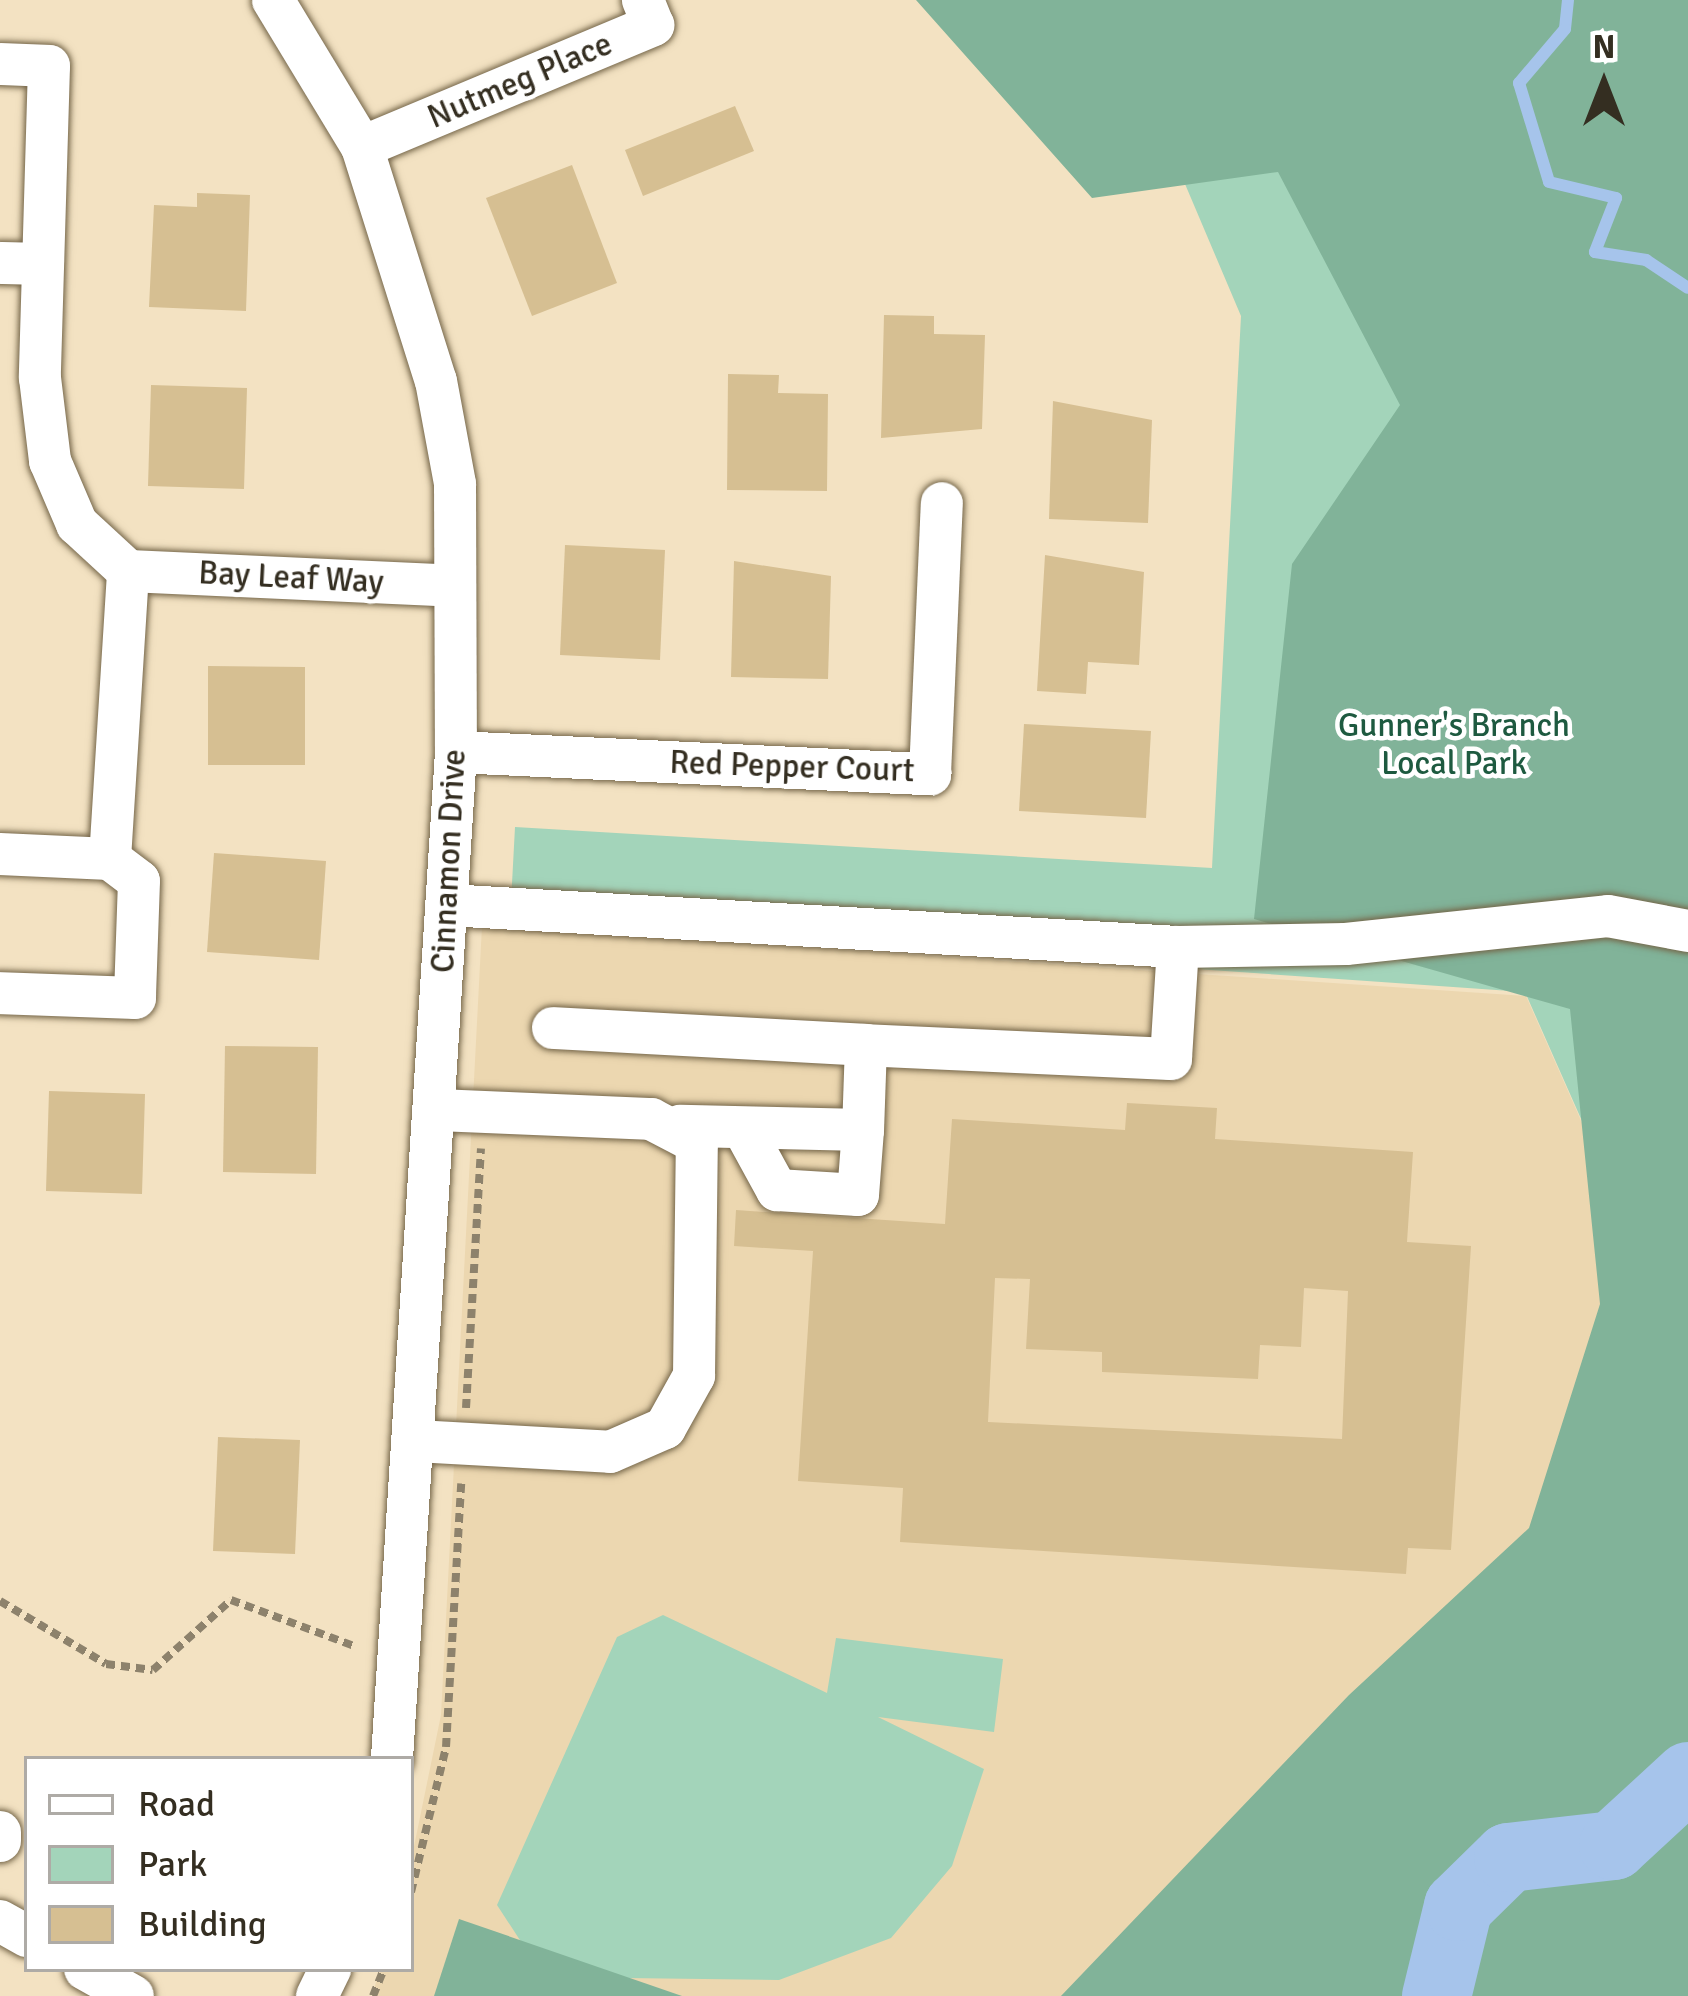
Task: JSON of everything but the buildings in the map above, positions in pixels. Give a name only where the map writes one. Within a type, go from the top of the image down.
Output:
[{"type":"street","name":"Cinnamon Drive","points":[[273,0],[362,147],[436,381],[455,484],[456,752],[416,1441],[392,1756]]},
{"type":"street","name":"Nutmeg Place","points":[[362,147],[653,25],[643,0]]},
{"type":"street","points":[[0,64],[49,66],[43,264],[50,461],[77,524],[128,571],[110,859]]},
{"type":"street","points":[[0,263],[43,264]]},
{"type":"street","name":"Red Pepper Court","points":[[456,752],[930,774],[942,502]]},
{"type":"street","name":"Bay Leaf Way","points":[[128,571],[455,586]]},
{"type":"street","points":[[0,854],[110,859],[139,881],[135,998],[0,993]]},
{"type":"street","points":[[447,904],[1178,946],[1346,944],[1608,916],[1688,931]]},
{"type":"street","points":[[554,1028],[1171,1059],[1178,946]]},
{"type":"street","points":[[743,1128],[777,1190],[858,1195],[866,1045]]},
{"type":"street","points":[[435,1110],[680,1126],[863,1130]]},
{"type":"street","points":[[416,1441],[610,1452],[665,1427],[685,1402],[695,1355],[705,1160],[680,1126]]},
{"type":"street","points":[[90,1972],[133,1996]]},
{"type":"path","points":[[0,1601],[130,1667],[153,1670],[231,1600],[354,1646]]},
{"type":"shaded area","points":[[482,926],[1526,996],[1685,1356],[1231,1996],[372,1996],[379,1972],[414,1972],[414,1846],[441,1715]]},
{"type":"green space","name":"Gunner's Branch Local Park","points":[[916,0],[1688,0],[1688,1996],[1061,1996],[1349,1695],[1529,1528],[1600,1304],[1570,1009],[1254,919],[1292,564],[1400,405],[1278,172],[1092,198]]},
{"type":"green space","name":"Gunner's Branch Local Park","points":[[1107,0],[1688,0],[1688,1996],[1684,1352],[1525,992],[510,921],[515,827],[1212,868],[1241,316]]},
{"type":"green space","points":[[663,1615],[827,1693],[836,1638],[1003,1659],[994,1732],[878,1717],[984,1769],[952,1866],[891,1938],[779,1980],[544,1977],[497,1905],[617,1637]]},
{"type":"green space","points":[[459,1919],[682,1996],[434,1996]]},
{"type":"waterway","points":[[1568,0],[1565,29],[1519,83],[1549,182],[1616,198],[1595,252],[1646,260],[1688,288]]},
{"type":"waterway","points":[[1436,1996],[1458,1906],[1508,1857],[1613,1845],[1688,1776]]}]
